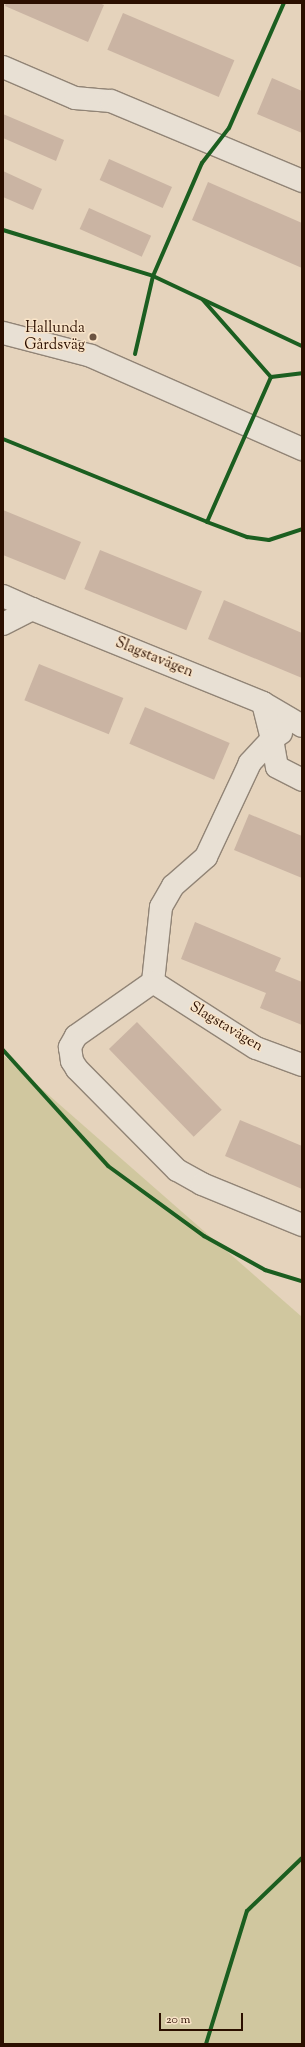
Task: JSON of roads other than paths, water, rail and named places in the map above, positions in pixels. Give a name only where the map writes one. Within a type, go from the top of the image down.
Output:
[{"type":"street","points":[[3,66],[75,98],[110,101],[302,181]]},
{"type":"street","points":[[3,333],[91,356],[302,449]]},
{"type":"street","name":"Slagstavägen","points":[[3,596],[263,703],[302,726]]},
{"type":"street","points":[[3,624],[32,609]]},
{"type":"street","points":[[263,703],[277,767],[302,780]]},
{"type":"street","points":[[302,726],[287,729],[272,739],[250,763],[206,857],[173,886],[161,907],[154,982],[76,1036],[70,1047],[72,1061],[177,1170],[202,1184],[302,1225]]},
{"type":"street","name":"Slagstavägen","points":[[154,982],[256,1048],[302,1065]]},
{"type":"place","name":"Hallunda Gårdsväg","points":[[93,337]]}]
